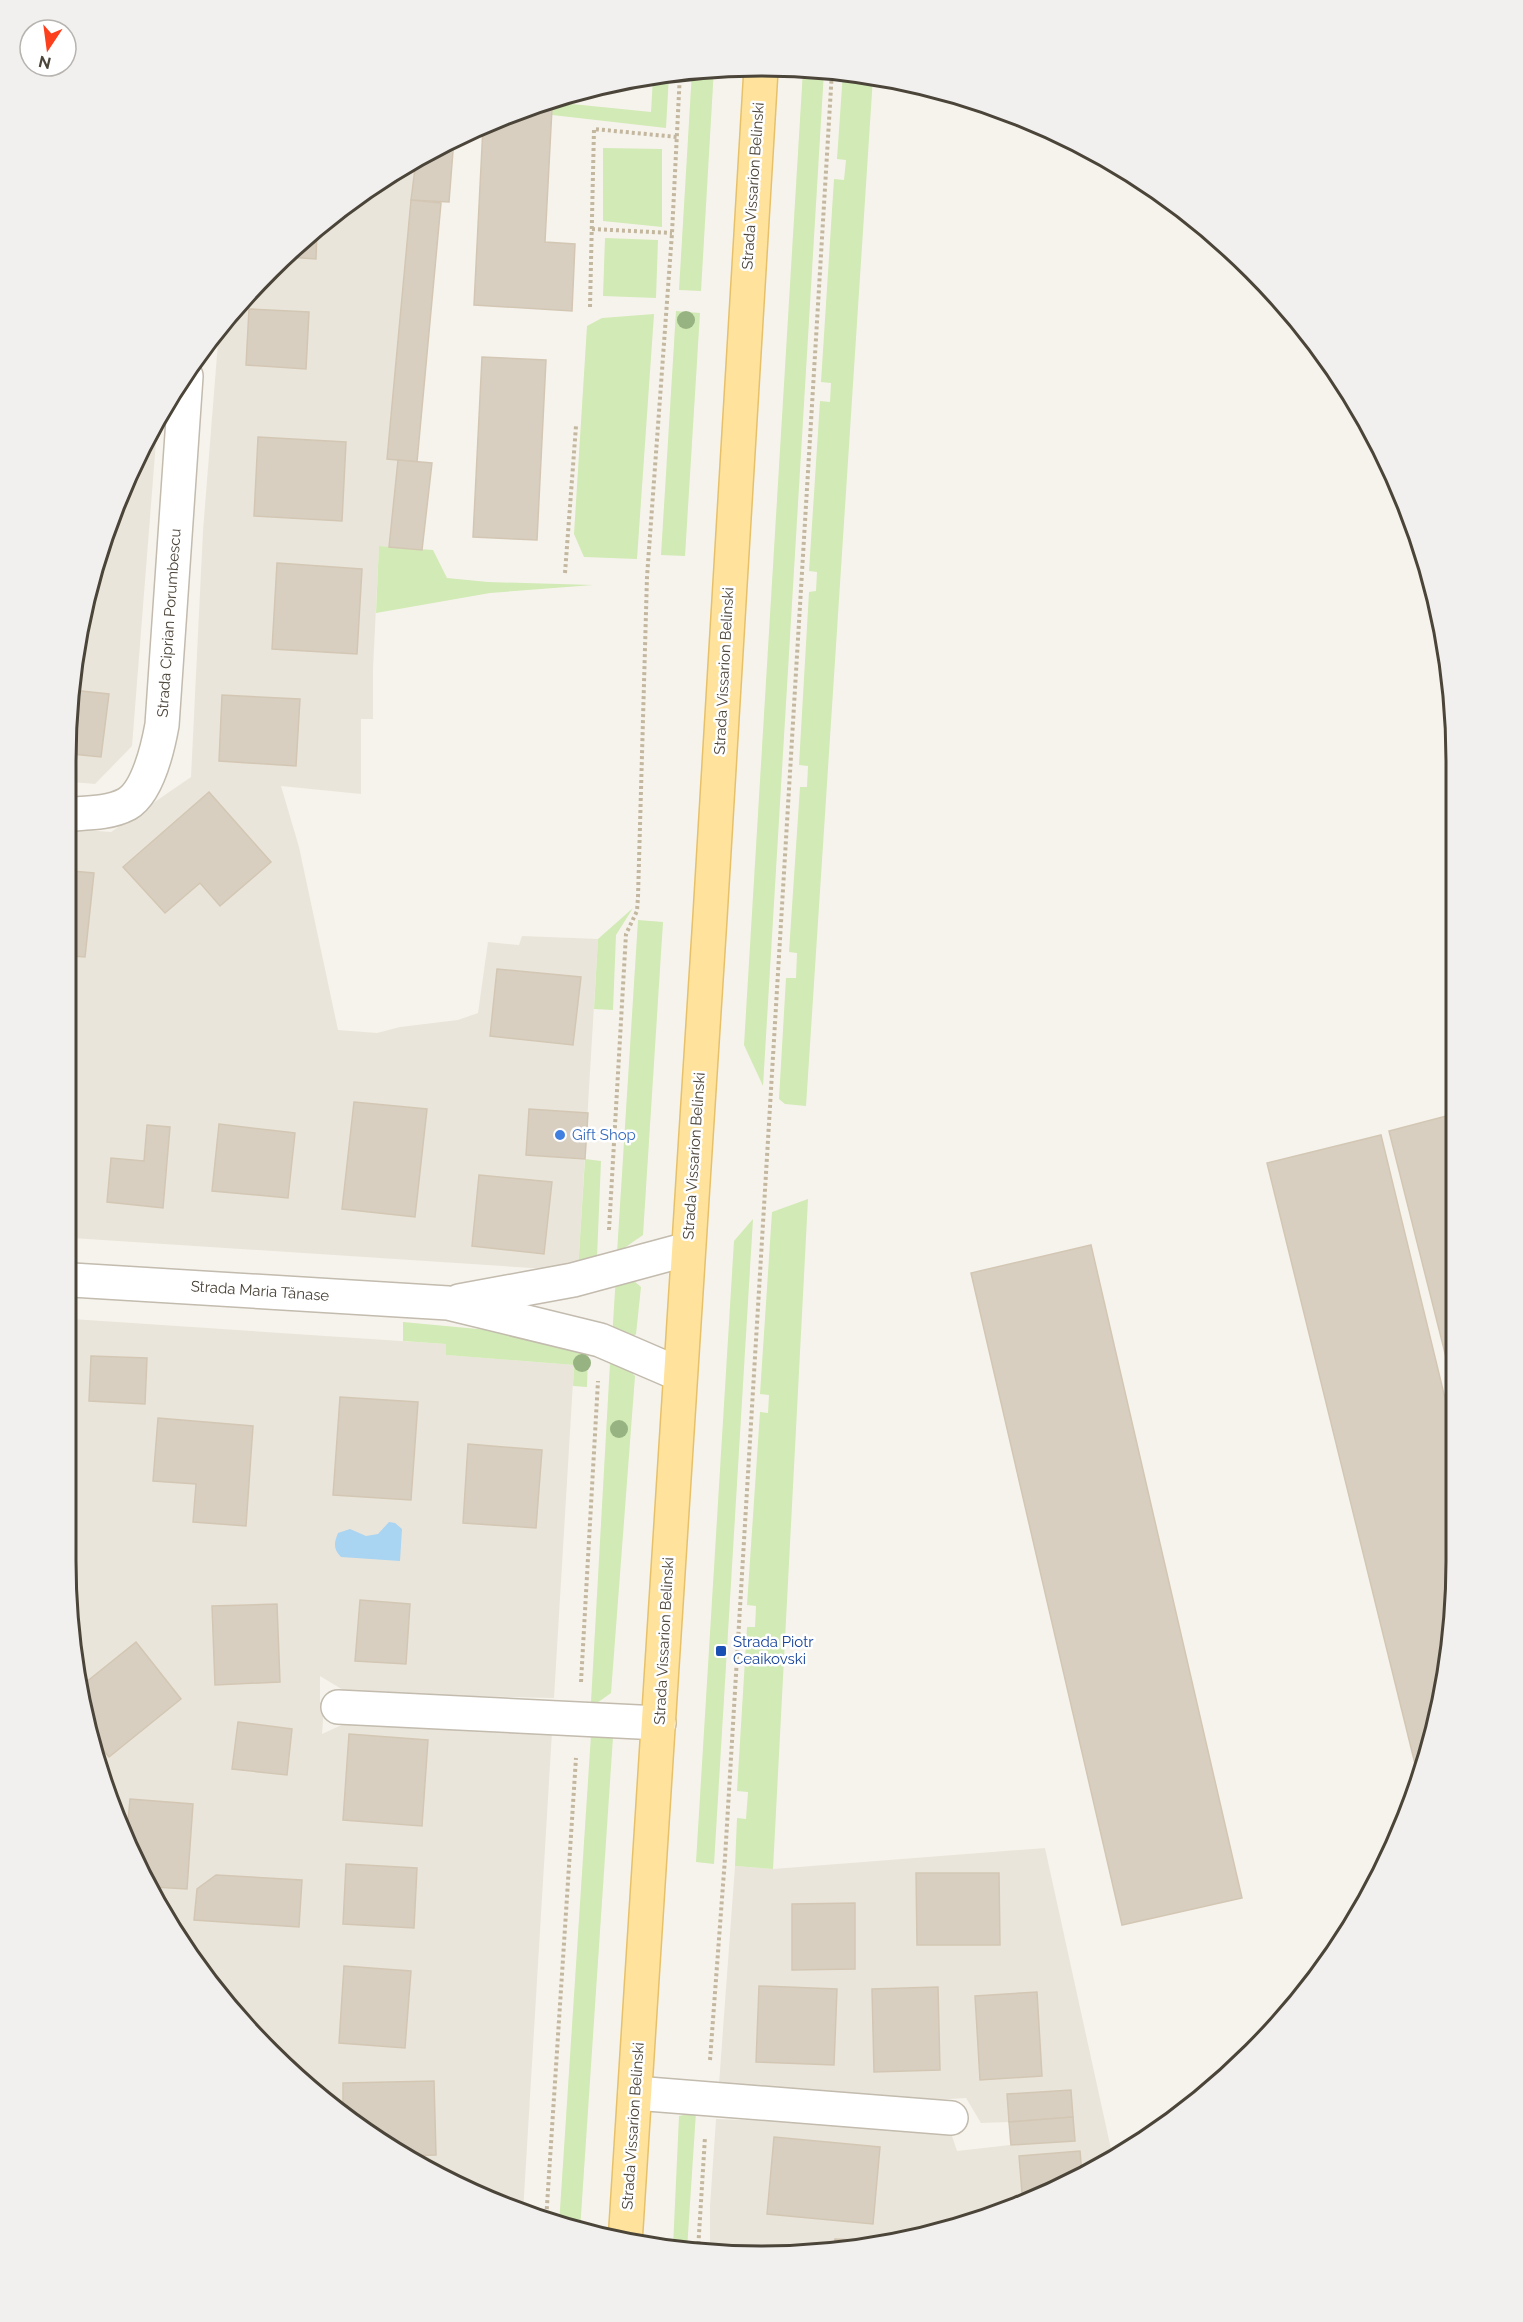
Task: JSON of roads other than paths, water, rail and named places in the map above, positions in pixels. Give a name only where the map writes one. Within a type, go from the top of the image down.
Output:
[{"type":"main road","name":"Strada Vissarion Belinski","points":[[627,2232],[679,1374],[711,906],[760,76]]},
{"type":"street","name":"Strada Ciprian Porumbescu","points":[[76,814],[100,813],[128,803],[143,785],[156,757],[162,725],[185,392]]},
{"type":"street","name":"Strada Maria Tănase","points":[[448,1303],[573,1280],[688,1249]]},
{"type":"street","name":"Strada Maria Tănase","points":[[76,1280],[448,1303],[600,1340],[679,1374]]},
{"type":"street","points":[[338,1707],[659,1723]]},
{"type":"street","points":[[635,2093],[951,2118]]},
{"type":"water","points":[[389,1522],[395,1523],[402,1529],[400,1561],[341,1557],[335,1549],[338,1533],[350,1529],[366,1536],[378,1534]]},
{"type":"place","name":"Gift Shop","points":[[560,1135]]},
{"type":"place","name":"Strada Piotr Ceaikovski","points":[[721,1651]]}]
